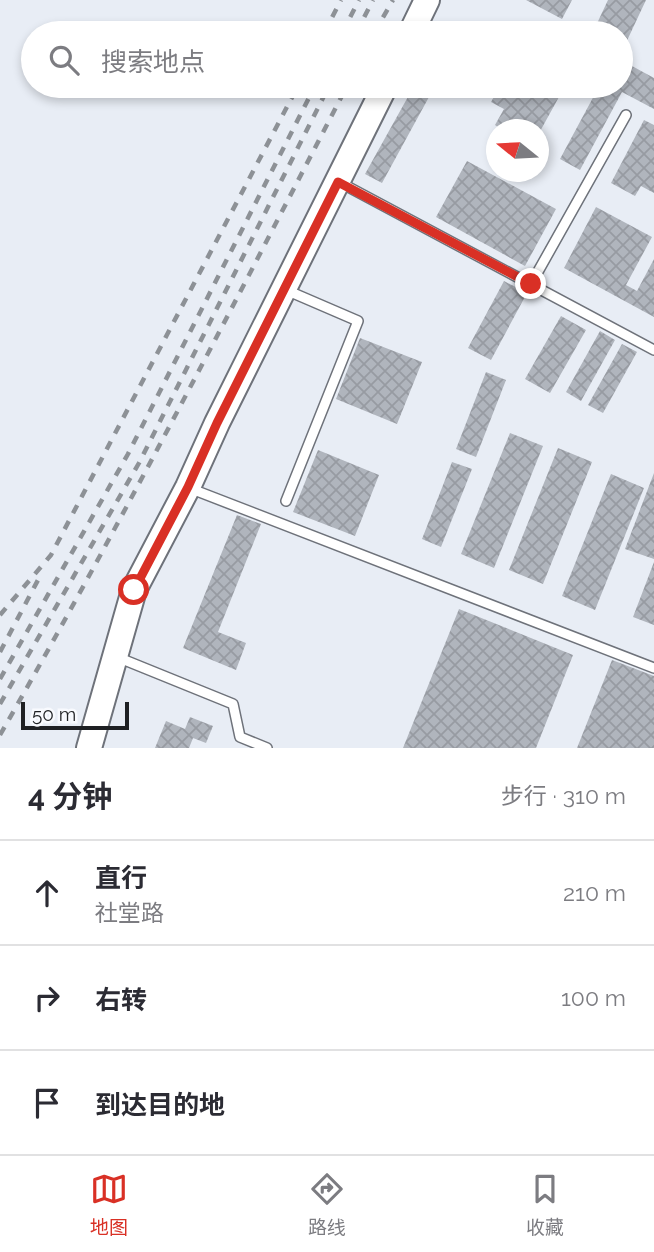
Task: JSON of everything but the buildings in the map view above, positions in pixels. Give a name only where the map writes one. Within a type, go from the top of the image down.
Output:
[{"type":"main road","points":[[417,21],[427,0]]},
{"type":"main road","points":[[89,748],[134,590],[188,487],[217,423],[379,98]]},
{"type":"lane","points":[[531,284],[626,115]]},
{"type":"lane","points":[[338,182],[654,350]]},
{"type":"lane","points":[[284,290],[358,321],[286,502]]},
{"type":"lane","points":[[188,487],[654,668]]},
{"type":"lane","points":[[115,657],[233,704],[240,737],[267,748]]},
{"type":"railway","points":[[330,21],[341,0]]},
{"type":"railway","points":[[348,21],[359,0]]},
{"type":"railway","points":[[362,21],[373,0]]},
{"type":"railway","points":[[381,21],[393,0]]},
{"type":"railway","points":[[0,615],[51,555],[292,98]]},
{"type":"railway","points":[[0,679],[128,454],[309,98]]},
{"type":"railway","points":[[0,704],[139,463],[323,98]]},
{"type":"railway","points":[[0,735],[134,494],[341,98]]},
{"type":"railway","points":[[0,652],[38,580]]},
{"type":"route","points":[[134,590],[188,487],[217,423],[338,182],[531,284]]}]
